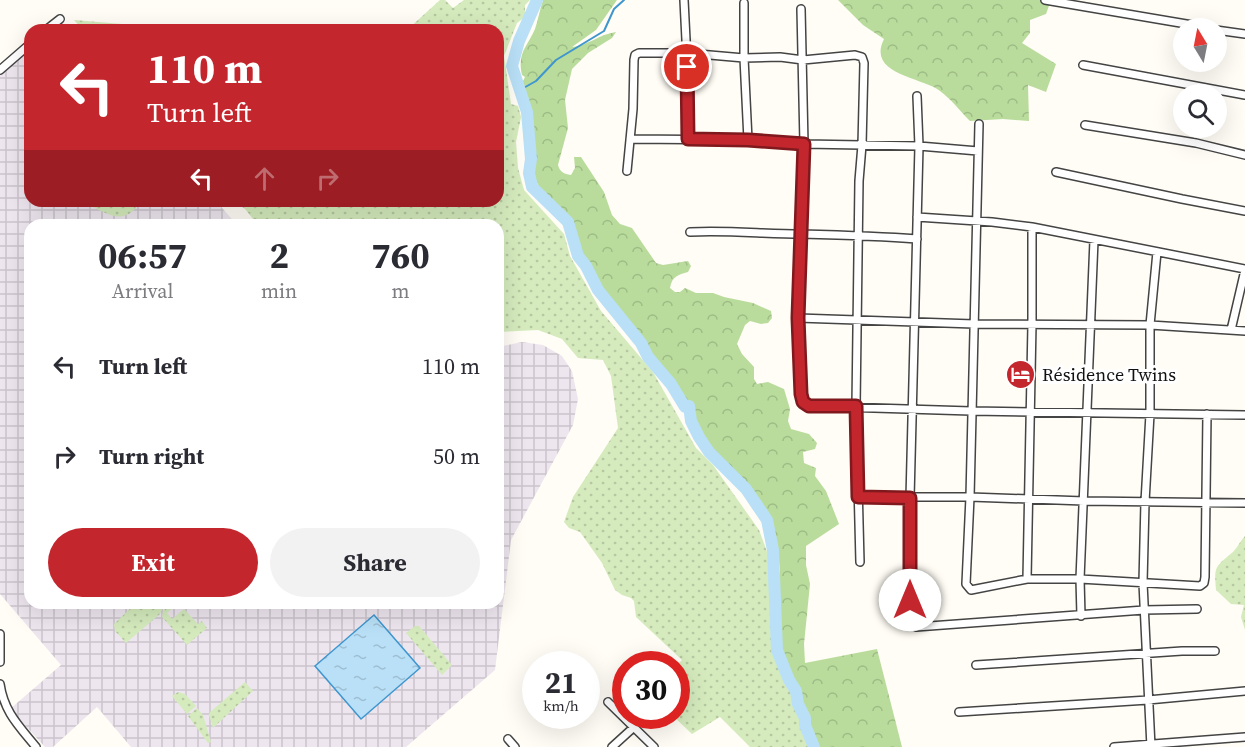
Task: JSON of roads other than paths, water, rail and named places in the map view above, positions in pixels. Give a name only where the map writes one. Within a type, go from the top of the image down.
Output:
[{"type":"street","points":[[684,0],[688,139]]},
{"type":"street","points":[[1045,0],[1173,22]]},
{"type":"street","points":[[744,3],[748,140]]},
{"type":"street","points":[[801,9],[804,144],[798,318],[803,402],[809,406],[971,411],[1245,415]]},
{"type":"street","points":[[54,24],[60,19]]},
{"type":"street","points":[[1227,32],[1245,34]]},
{"type":"street","points":[[0,70],[24,49]]},
{"type":"street","points":[[627,171],[635,55],[639,53],[687,53],[803,60],[855,55],[862,57],[864,63],[859,181],[856,406],[860,562]]},
{"type":"street","points":[[1083,65],[1245,95]]},
{"type":"street","points":[[917,96],[919,146],[909,620],[916,627],[1144,610],[1197,609]]},
{"type":"street","points":[[979,124],[967,588],[971,590],[1027,579],[1080,579],[1200,586],[1204,583],[1207,414]]},
{"type":"street","points":[[1085,125],[1185,141],[1245,155]]},
{"type":"street","points":[[630,139],[748,140],[804,144],[919,146],[978,151]]},
{"type":"street","points":[[1056,172],[1245,211]]},
{"type":"street","points":[[916,217],[976,220],[1032,227],[1245,269],[1231,330]]},
{"type":"street","points":[[1027,579],[1032,227]]},
{"type":"street","points":[[690,232],[725,230],[917,239]]},
{"type":"street","points":[[1081,616],[1080,579],[1094,240]]},
{"type":"street","points":[[1151,745],[1143,583],[1150,414],[1150,325],[1156,252]]},
{"type":"street","points":[[798,318],[857,318],[974,324],[1150,325],[1245,331]]},
{"type":"street","points":[[858,497],[970,496],[1084,501],[1245,503]]},
{"type":"street","points":[[0,634],[0,662]]},
{"type":"street","points":[[976,665],[1146,653],[1215,651]]},
{"type":"street","points":[[0,684],[10,717],[36,747]]},
{"type":"street","points":[[959,712],[1148,700],[1245,691]]},
{"type":"street","points":[[608,702],[612,706]]},
{"type":"street","points":[[612,747],[632,729]]},
{"type":"street","points":[[636,729],[654,747]]},
{"type":"street","points":[[1114,747],[1245,738]]},
{"type":"street","points":[[508,739],[515,747]]},
{"type":"water","points":[[374,615],[420,668],[361,719],[315,666]]},
{"type":"waterway","points":[[537,0],[519,41],[512,66],[527,112],[531,159],[529,173],[532,187],[568,222],[578,256],[586,266],[598,290],[641,343],[648,357],[671,384],[685,407],[689,406],[691,421],[709,452],[746,489],[767,520],[773,550],[777,650],[796,691],[798,704],[814,747]]},
{"type":"waterway","points":[[520,90],[536,81],[556,60],[604,31],[614,9],[624,0]]},
{"type":"place","name":"Résidence Twins","points":[[1021,374]]}]
